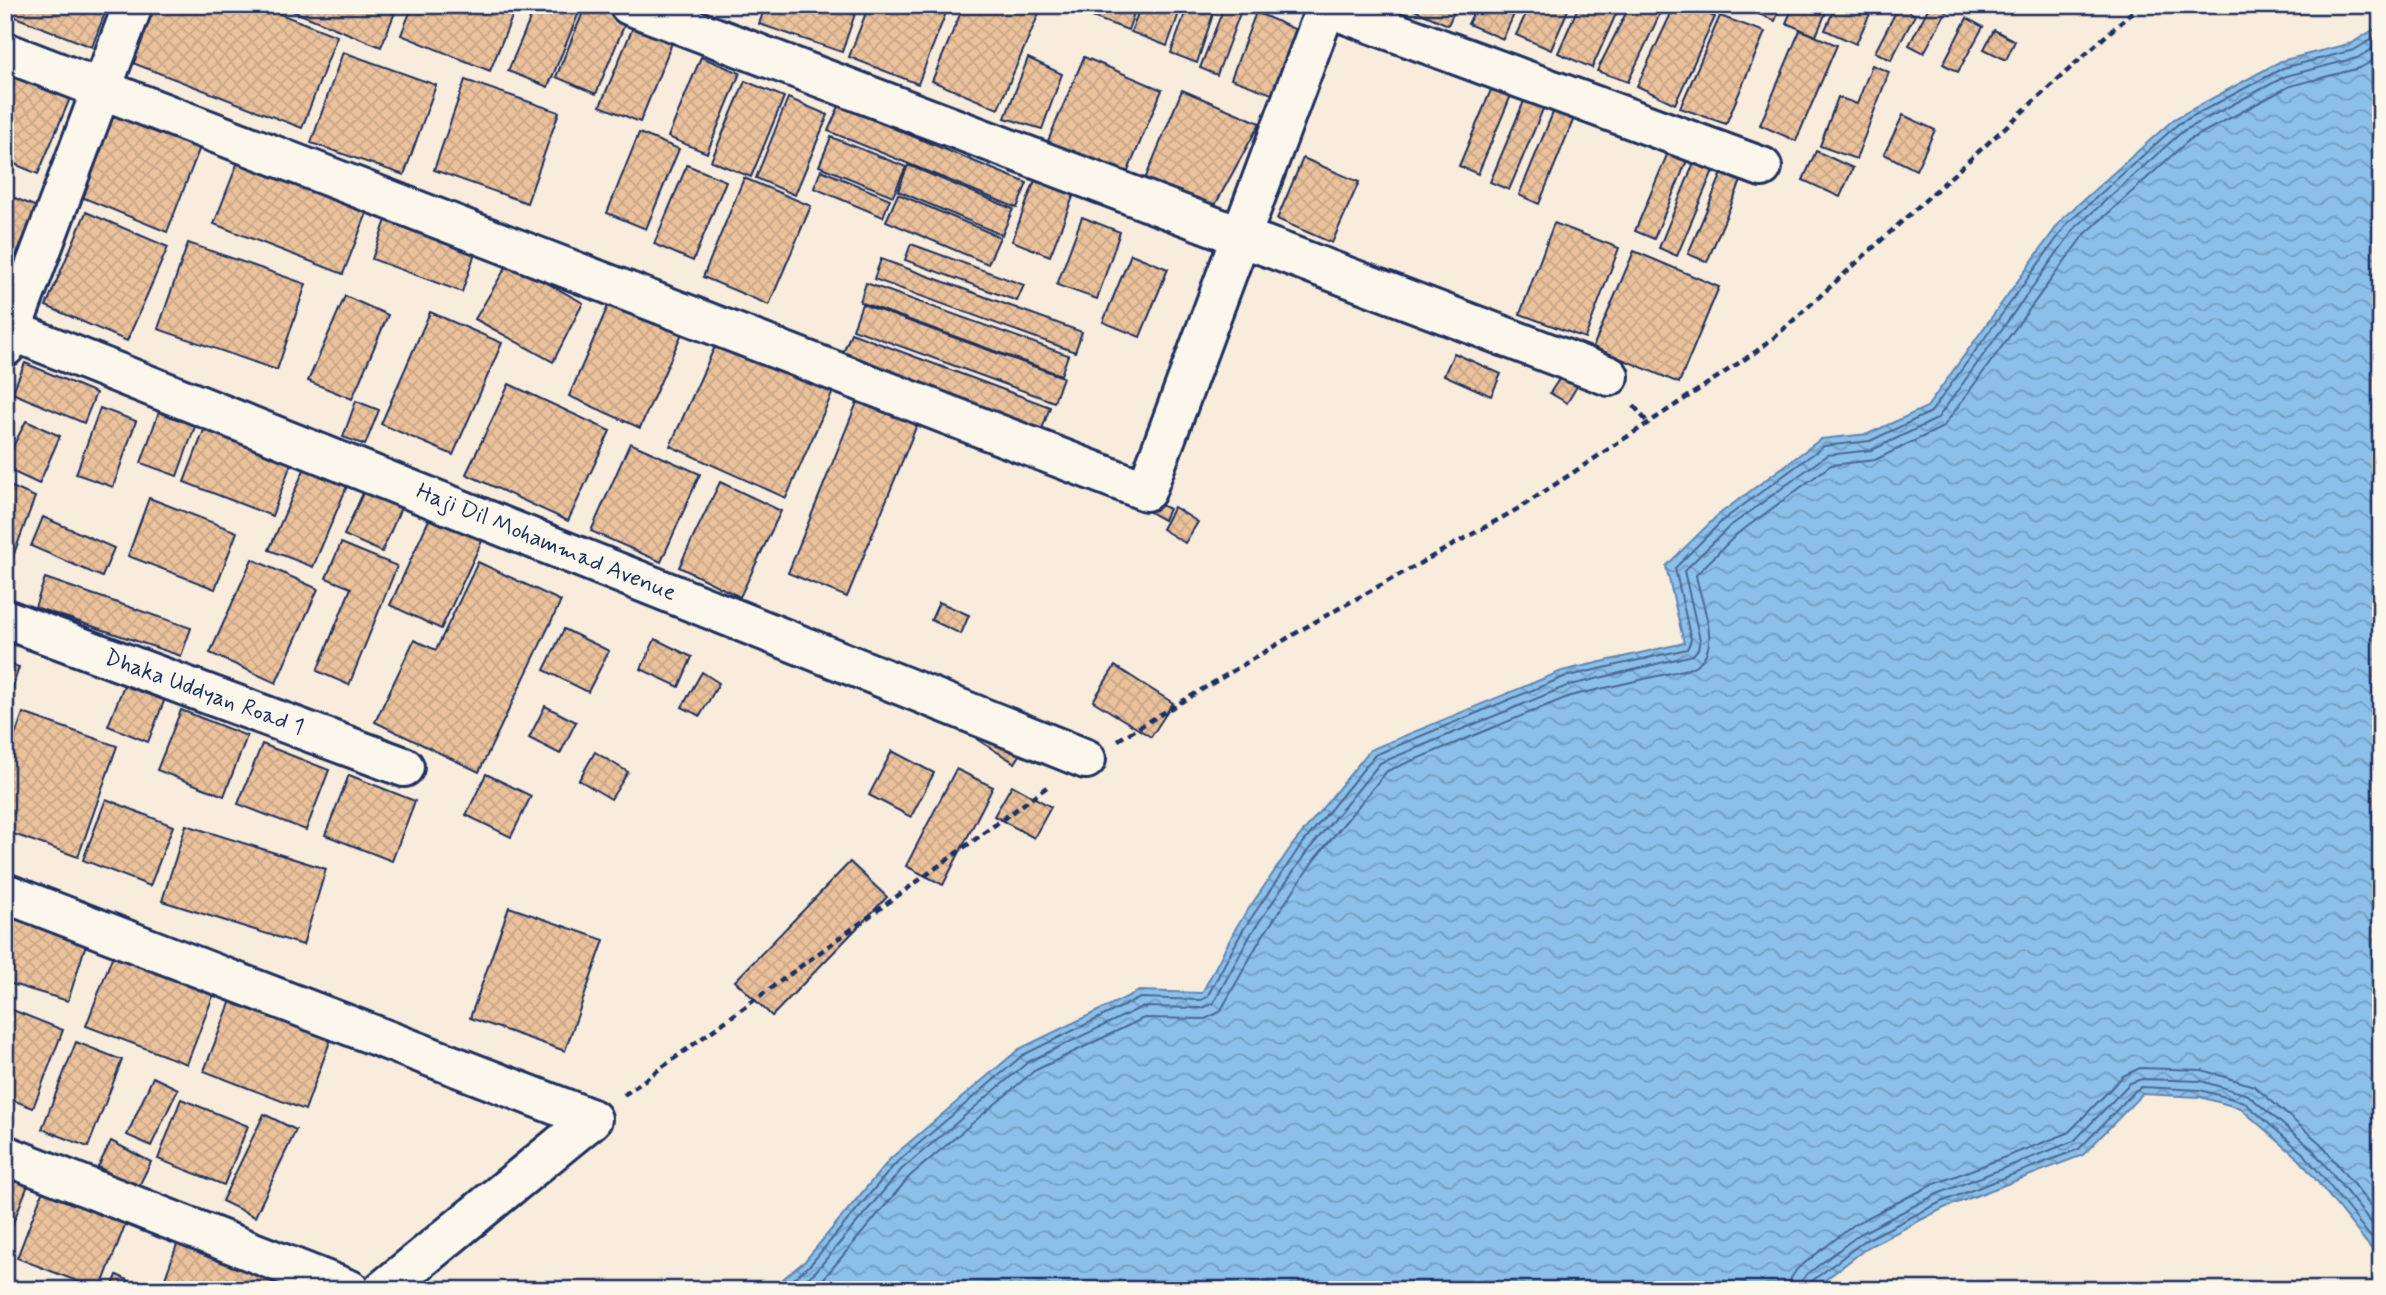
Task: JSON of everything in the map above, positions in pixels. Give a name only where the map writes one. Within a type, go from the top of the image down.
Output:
[{"type":"street","points":[[7,335],[132,5]]},
{"type":"street","points":[[629,5],[1609,376]]},
{"type":"street","points":[[5,52],[1146,491],[1325,6],[1762,167]]},
{"type":"street","name":"Haji Dil Mohammad Avenue","points":[[7,335],[1086,759]]},
{"type":"street","name":"Dhaka Uddyan Road 1","points":[[5,619],[404,767]]},
{"type":"street","points":[[5,893],[592,1119],[383,1290]]},
{"type":"street","points":[[5,1155],[350,1290]]},
{"type":"path","points":[[592,1119],[1086,759]]},
{"type":"water","points":[[2381,25],[2381,1264],[2300,1160],[2240,1108],[2200,1097],[2142,1094],[2083,1155],[1944,1208],[1868,1247],[1812,1290],[769,1290],[805,1261],[891,1158],[1019,1049],[1139,991],[1202,993],[1237,926],[1293,844],[1370,750],[1562,671],[1684,643],[1666,566],[1718,515],[1821,439],[1868,434],[1927,407],[2063,218],[2174,119],[2281,61],[2352,43]]},
{"type":"building","points":[[5,5],[108,5],[92,47],[5,13]]},
{"type":"building","points":[[152,5],[257,5],[337,36],[302,128],[130,62]]},
{"type":"building","points":[[278,5],[398,5],[381,47]]},
{"type":"building","points":[[413,5],[517,5],[490,71],[401,35]]},
{"type":"building","points":[[536,5],[576,5],[581,8],[548,87],[508,71]]},
{"type":"building","points":[[586,5],[607,5],[629,14],[596,94],[556,77]]},
{"type":"building","points":[[766,5],[858,5],[842,52],[759,24]]},
{"type":"building","points":[[869,5],[949,5],[918,84],[849,57]]},
{"type":"building","points":[[964,5],[1027,5],[1040,11],[998,109],[932,81]]},
{"type":"building","points":[[1061,5],[1089,5],[1085,15]]},
{"type":"building","points":[[1097,5],[1137,5],[1128,30],[1092,17]]},
{"type":"building","points":[[1141,5],[1182,5],[1167,46],[1131,32]]},
{"type":"building","points":[[1188,5],[1216,5],[1197,63],[1171,53]]},
{"type":"building","points":[[1225,5],[1243,5],[1217,75],[1200,68]]},
{"type":"building","points":[[1416,5],[1457,5],[1448,25],[1414,10]]},
{"type":"building","points":[[1477,5],[1518,5],[1503,39],[1468,24]]},
{"type":"building","points":[[1530,5],[1570,5],[1551,50],[1516,35]]},
{"type":"building","points":[[1579,5],[1620,5],[1592,68],[1558,53]]},
{"type":"building","points":[[1630,5],[1664,5],[1628,82],[1597,71]]},
{"type":"building","points":[[1675,5],[1689,5],[1715,17],[1675,104],[1637,86]]},
{"type":"building","points":[[1747,5],[1782,5],[1775,21],[1745,8]]},
{"type":"building","points":[[1794,5],[1829,5],[1816,36],[1786,23]]},
{"type":"building","points":[[1836,5],[1874,5],[1856,44],[1825,30]]},
{"type":"building","points":[[1930,5],[1943,5],[1948,8],[1924,53],[1909,45]]},
{"type":"building","points":[[1899,6],[1915,15],[1891,60],[1875,52]]},
{"type":"building","points":[[1256,12],[1301,32],[1280,97],[1231,79]]},
{"type":"building","points":[[1720,16],[1765,32],[1726,124],[1680,108]]},
{"type":"building","points":[[1967,18],[1983,27],[1958,72],[1943,64]]},
{"type":"building","points":[[633,27],[672,43],[640,122],[600,106]]},
{"type":"building","points":[[1800,30],[1837,45],[1796,141],[1760,125]]},
{"type":"building","points":[[1994,30],[2015,41],[2006,60],[1984,49]]},
{"type":"building","points":[[343,52],[436,85],[404,175],[311,143]]},
{"type":"building","points":[[701,57],[740,73],[707,153],[668,137]]},
{"type":"building","points":[[1084,57],[1162,90],[1123,183],[1044,150]]},
{"type":"building","points":[[1028,58],[1062,74],[1042,129],[1005,118]]},
{"type":"building","points":[[5,60],[74,89],[38,174],[5,160]]},
{"type":"building","points":[[1872,65],[1889,72],[1856,159],[1820,146],[1838,97],[1857,104]]},
{"type":"building","points":[[1496,78],[1515,86],[1478,174],[1459,166]]},
{"type":"building","points":[[465,80],[559,112],[527,203],[434,170]]},
{"type":"building","points":[[745,81],[784,97],[751,177],[711,161]]},
{"type":"building","points":[[1182,90],[1260,123],[1215,205],[1143,184]]},
{"type":"building","points":[[1527,94],[1546,102],[1509,190],[1490,182]]},
{"type":"building","points":[[788,98],[828,115],[795,195],[756,178]]},
{"type":"building","points":[[117,106],[202,142],[167,232],[79,196]]},
{"type":"building","points":[[839,106],[1027,183],[1017,208],[828,131]]},
{"type":"building","points":[[1554,110],[1574,118],[1539,204],[1519,195]]},
{"type":"building","points":[[1903,115],[1935,130],[1916,170],[1884,154]]},
{"type":"building","points":[[639,133],[679,149],[646,229],[607,213]]},
{"type":"building","points":[[831,137],[906,167],[893,196],[819,166]]},
{"type":"building","points":[[1672,143],[1691,151],[1654,239],[1635,231]]},
{"type":"building","points":[[243,149],[372,200],[343,274],[214,224]]},
{"type":"building","points":[[1816,151],[1853,168],[1840,197],[1803,180]]},
{"type":"building","points":[[1303,158],[1359,182],[1332,243],[1277,219]]},
{"type":"building","points":[[1695,160],[1714,168],[1677,256],[1659,248]]},
{"type":"building","points":[[687,165],[726,181],[693,261],[654,244]]},
{"type":"building","points":[[908,165],[1013,209],[1002,235],[898,191]]},
{"type":"building","points":[[1725,166],[1744,174],[1707,262],[1688,254]]},
{"type":"building","points":[[821,170],[890,199],[883,217],[814,188]]},
{"type":"building","points":[[744,178],[811,206],[769,305],[703,277]]},
{"type":"building","points":[[1035,180],[1074,194],[1050,256],[1012,241]]},
{"type":"building","points":[[5,194],[37,207],[5,281]]},
{"type":"building","points":[[898,194],[1000,237],[988,264],[886,221]]},
{"type":"building","points":[[86,212],[168,247],[127,341],[46,306]]},
{"type":"building","points":[[389,212],[476,250],[462,292],[372,259]]},
{"type":"building","points":[[1082,217],[1120,232],[1097,299],[1057,285]]},
{"type":"building","points":[[1554,223],[1619,248],[1585,338],[1520,314]]},
{"type":"building","points":[[188,243],[306,284],[277,370],[158,329]]},
{"type":"building","points":[[911,244],[1024,285],[1017,301],[905,260]]},
{"type":"building","points":[[1634,251],[1719,287],[1679,383],[1593,347]]},
{"type":"building","points":[[1131,254],[1168,269],[1140,337],[1103,322]]},
{"type":"building","points":[[881,259],[1082,332],[1075,352],[874,279]]},
{"type":"building","points":[[509,262],[583,303],[553,362],[475,319]]},
{"type":"building","points":[[866,283],[1068,355],[1061,375],[860,302]]},
{"type":"building","points":[[345,296],[388,315],[352,399],[308,381]]},
{"type":"building","points":[[611,299],[683,331],[640,428],[569,396]]},
{"type":"building","points":[[862,304],[1063,377],[1054,402],[853,329]]},
{"type":"building","points":[[430,312],[502,343],[453,455],[381,424]]},
{"type":"building","points":[[851,333],[1050,407],[1041,432],[841,358]]},
{"type":"building","points":[[720,335],[835,387],[786,498],[670,446]]},
{"type":"building","points":[[1454,353],[1501,374],[1491,396],[1444,375]]},
{"type":"building","points":[[25,363],[96,393],[84,423],[12,393]]},
{"type":"building","points":[[1563,373],[1579,383],[1567,403],[1550,393]]},
{"type":"building","points":[[866,380],[925,405],[847,597],[788,573]]},
{"type":"building","points":[[509,384],[610,431],[568,521],[466,474]]},
{"type":"building","points":[[164,397],[201,410],[177,476],[141,463]]},
{"type":"building","points":[[356,401],[379,410],[365,445],[343,437]]},
{"type":"building","points":[[100,408],[136,421],[113,487],[76,474]]},
{"type":"building","points":[[26,421],[60,436],[39,484],[5,468],[5,462]]},
{"type":"building","points":[[206,425],[293,458],[272,516],[184,482]]},
{"type":"building","points":[[630,443],[700,474],[661,562],[591,531]]},
{"type":"building","points":[[306,465],[348,484],[313,567],[269,550]]},
{"type":"building","points":[[368,482],[405,498],[382,552],[344,535]]},
{"type":"building","points":[[720,482],[781,511],[740,597],[679,567]]},
{"type":"building","points":[[5,484],[35,497],[5,578]]},
{"type":"building","points":[[149,498],[237,532],[215,589],[128,556]]},
{"type":"building","points":[[1153,501],[1169,509],[1164,520],[1148,511]]},
{"type":"building","points":[[437,502],[489,526],[441,629],[390,605]]},
{"type":"building","points":[[1174,507],[1198,522],[1185,543],[1162,529]]},
{"type":"building","points":[[43,517],[114,548],[102,577],[31,546]]},
{"type":"building","points":[[341,543],[397,566],[349,685],[317,671],[351,588],[326,578]]},
{"type":"building","points":[[252,559],[318,589],[276,683],[210,653]]},
{"type":"building","points":[[478,562],[561,601],[479,772],[375,722],[414,640],[436,650]]},
{"type":"building","points":[[45,578],[191,628],[181,656],[35,607]]},
{"type":"building","points":[[939,602],[969,615],[961,634],[931,620]]},
{"type":"building","points":[[564,629],[609,651],[588,692],[544,670]]},
{"type":"building","points":[[655,639],[692,657],[679,687],[641,669]]},
{"type":"building","points":[[5,662],[19,667],[9,698],[5,697]]},
{"type":"building","points":[[1115,666],[1173,703],[1151,737],[1093,701]]},
{"type":"building","points":[[702,672],[719,683],[700,716],[682,707]]},
{"type":"building","points":[[126,680],[166,696],[148,742],[108,726]]},
{"type":"building","points":[[545,706],[576,722],[560,754],[529,738]]},
{"type":"building","points":[[181,710],[247,736],[224,796],[157,770]]},
{"type":"building","points":[[23,713],[117,746],[78,857],[5,831],[5,764]]},
{"type":"building","points":[[994,716],[1030,739],[1015,763],[978,740]]},
{"type":"building","points":[[262,744],[329,770],[306,830],[238,804]]},
{"type":"building","points":[[892,751],[934,773],[911,817],[869,795]]},
{"type":"building","points":[[595,752],[628,772],[611,799],[579,780]]},
{"type":"building","points":[[956,769],[993,787],[943,885],[906,866]]},
{"type":"building","points":[[486,774],[531,796],[511,837],[466,815]]},
{"type":"building","points":[[349,775],[415,801],[392,861],[325,835]]},
{"type":"building","points":[[1012,785],[1051,807],[1034,838],[994,816]]},
{"type":"building","points":[[106,799],[173,826],[150,886],[83,860]]},
{"type":"building","points":[[186,825],[326,869],[303,945],[162,901]]},
{"type":"building","points":[[850,862],[887,897],[772,1016],[735,981]]},
{"type":"building","points":[[5,898],[92,925],[68,1001],[5,982]]},
{"type":"building","points":[[509,907],[604,940],[565,1051],[470,1018]]},
{"type":"building","points":[[114,952],[215,991],[187,1064],[86,1026]]},
{"type":"building","points":[[232,998],[332,1036],[305,1110],[204,1071]]},
{"type":"building","points":[[5,1007],[63,1030],[33,1108],[5,1097]]},
{"type":"building","points":[[76,1042],[122,1060],[88,1147],[42,1129]]},
{"type":"building","points":[[153,1077],[178,1089],[151,1146],[127,1135]]},
{"type":"building","points":[[181,1099],[248,1126],[224,1185],[158,1159]]},
{"type":"building","points":[[264,1114],[296,1130],[255,1217],[222,1201]]},
{"type":"building","points":[[111,1141],[151,1162],[138,1188],[98,1167]]},
{"type":"building","points":[[5,1171],[30,1180],[5,1243]]},
{"type":"building","points":[[47,1180],[130,1212],[100,1290],[17,1258]]},
{"type":"building","points":[[180,1236],[289,1276],[284,1290],[161,1290]]},
{"type":"building","points":[[117,1275],[142,1287],[141,1290],[111,1290]]}]
